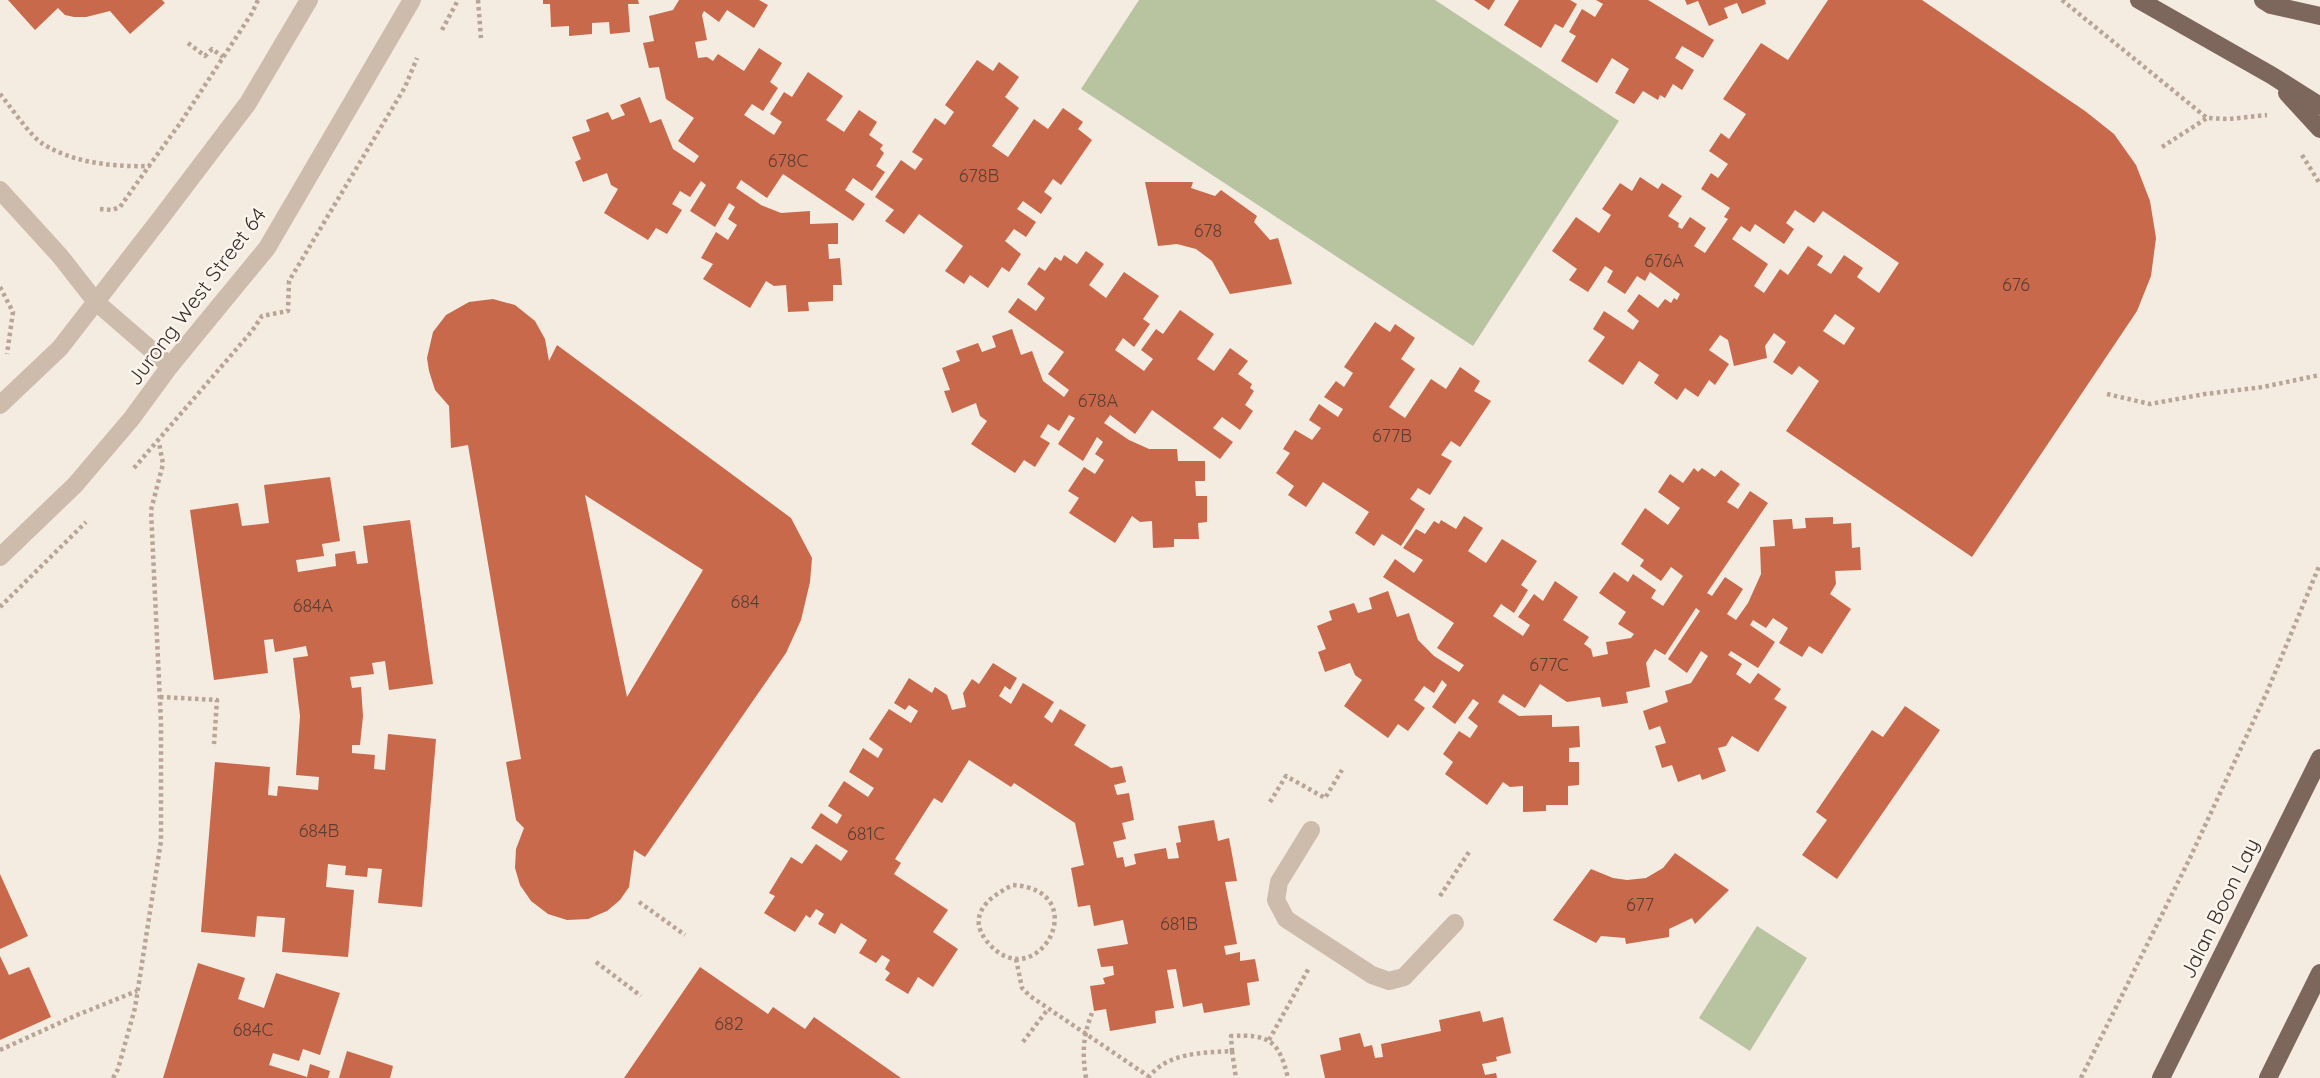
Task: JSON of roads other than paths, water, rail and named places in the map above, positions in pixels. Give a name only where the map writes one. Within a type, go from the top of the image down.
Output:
[{"type":"main road","points":[[2139,0],[2320,106]]},
{"type":"main road","points":[[2263,0],[2271,5],[2320,16]]},
{"type":"main road","points":[[2271,75],[2320,129]]},
{"type":"main road","name":"Jalan Boon Lay","points":[[2161,1078],[2320,758]]},
{"type":"main road","points":[[2268,1078],[2320,973]]},
{"type":"street","points":[[0,405],[60,348],[248,103],[309,0]]},
{"type":"street","name":"Jurong West Street 64","points":[[0,557],[75,485],[132,418],[170,366],[267,248],[412,0]]},
{"type":"street","points":[[0,190],[60,256],[96,302],[170,366]]},
{"type":"street","points":[[1311,830],[1279,882],[1276,900],[1286,919],[1371,975],[1389,981],[1404,977],[1455,923]]}]
